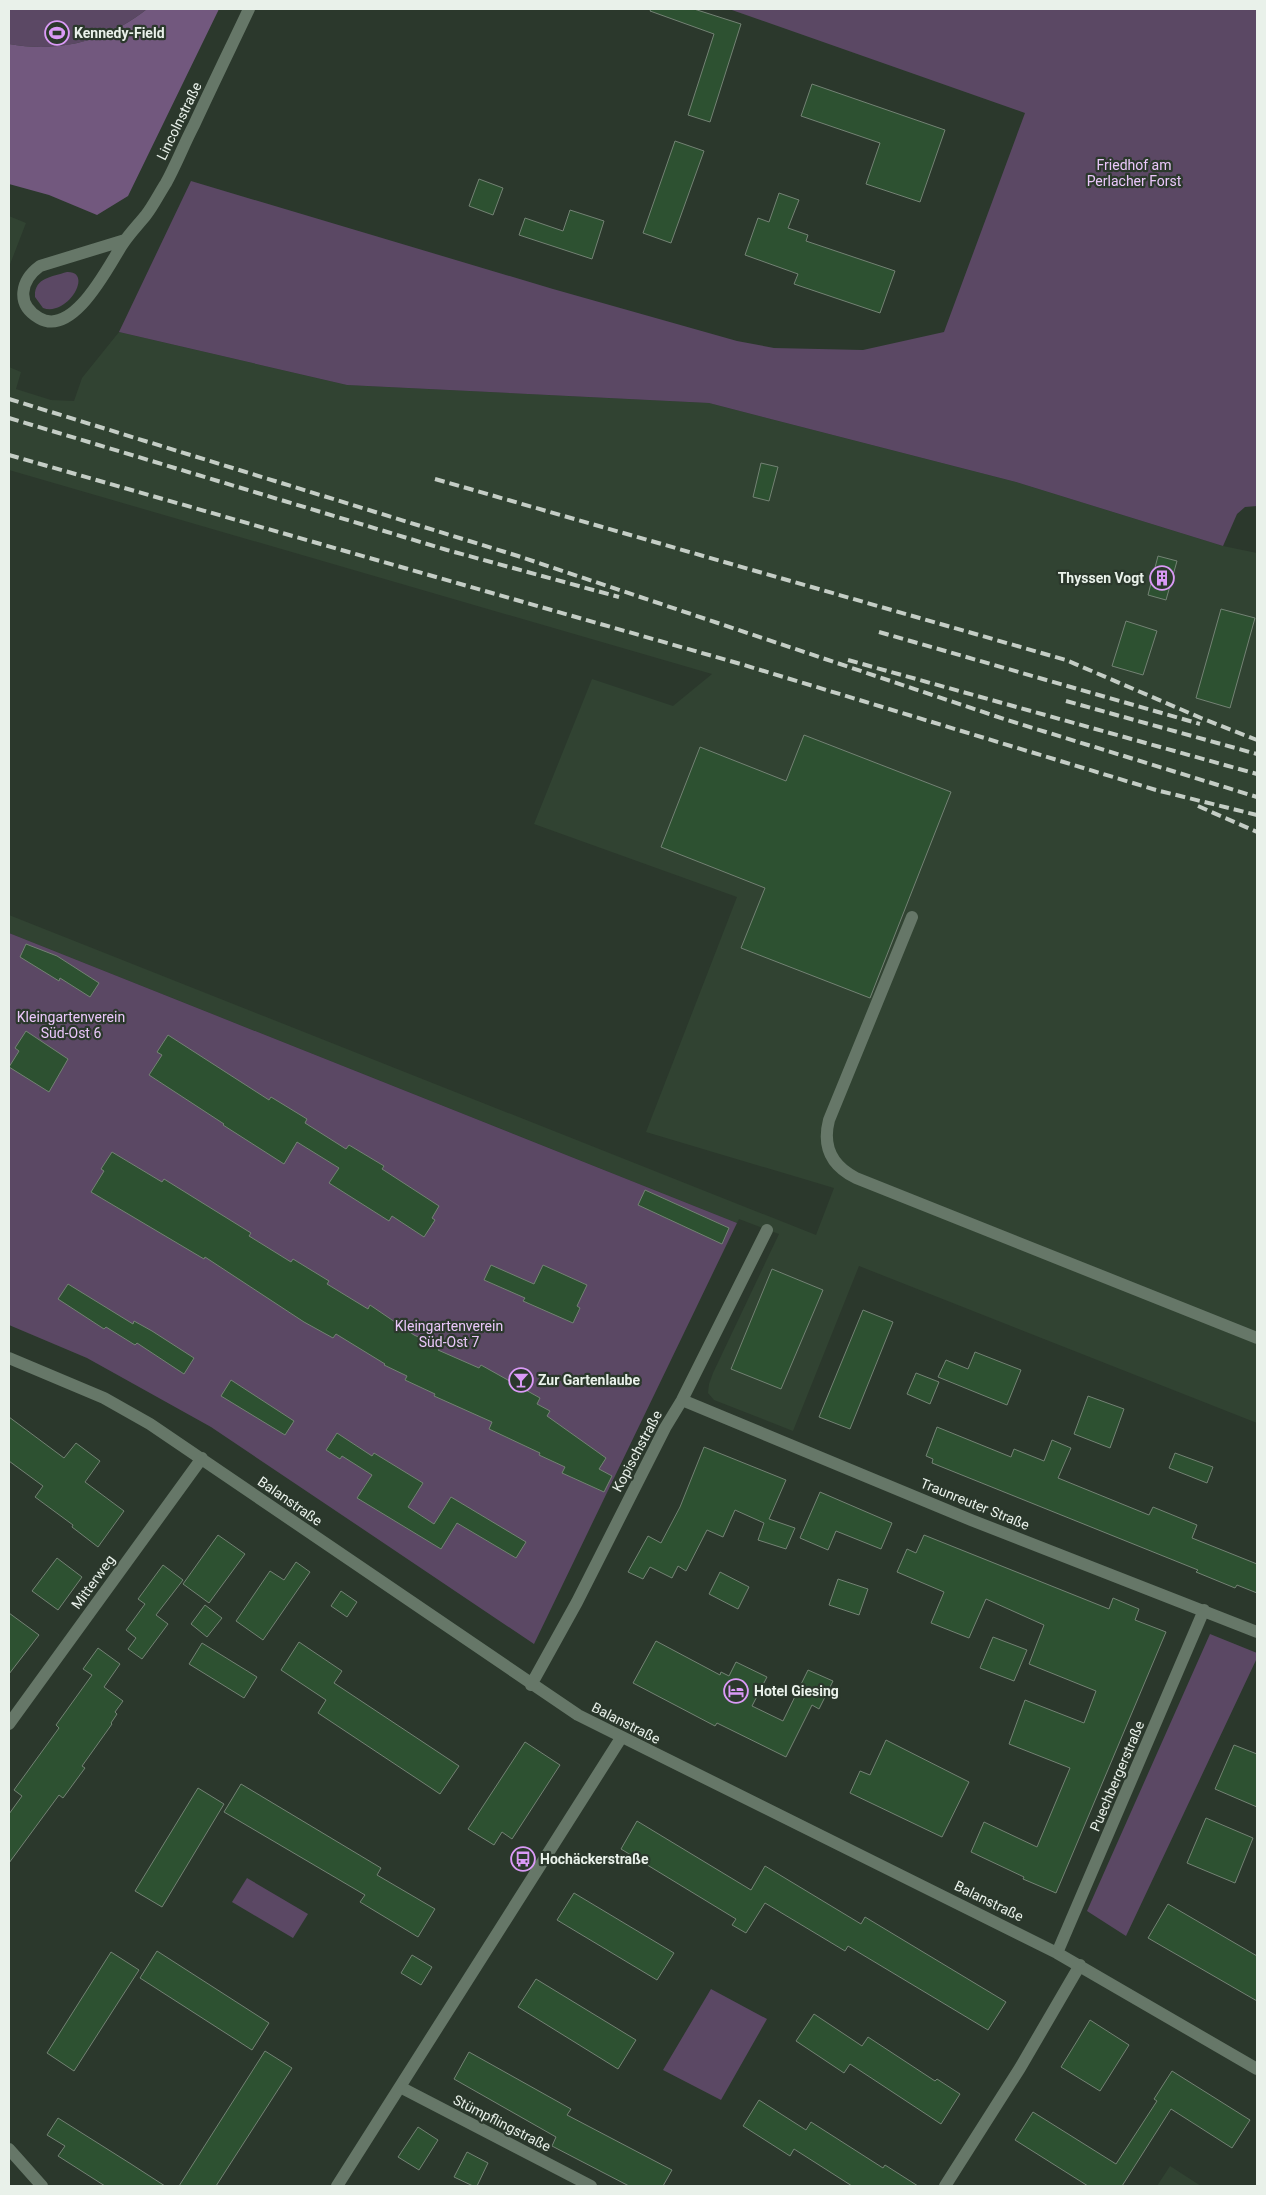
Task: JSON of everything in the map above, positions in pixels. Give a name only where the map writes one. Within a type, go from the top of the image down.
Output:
[{"type":"street","name":"Lincolnstraße","points":[[125,240],[40,266],[31,273],[25,282],[23,293],[26,304],[32,314],[42,320],[53,322],[64,319],[78,309],[125,240],[147,214],[167,181],[249,9]]},
{"type":"street","points":[[912,917],[829,1120],[826,1135],[827,1147],[835,1164],[844,1172],[856,1178],[1257,1338]]},
{"type":"street","name":"Kopischstraße","points":[[531,1685],[568,1619],[665,1428],[682,1400],[766,1230]]},
{"type":"street","name":"Balanstraße","points":[[9,1358],[104,1398],[150,1424],[531,1685],[578,1715],[620,1738],[1057,1952],[1257,2069]]},
{"type":"street","name":"Traunreuter Straße","points":[[682,1400],[971,1520],[1257,1632]]},
{"type":"street","name":"Mitterweg","points":[[9,1724],[202,1458]]},
{"type":"street","name":"Puechbergerstraße","points":[[1057,1952],[1204,1610]]},
{"type":"street","points":[[337,2186],[620,1738]]},
{"type":"street","points":[[945,2186],[1020,2068],[1080,1965]]},
{"type":"street","name":"Stümpflingstraße","points":[[400,2087],[576,2183],[590,2186]]},
{"type":"street","points":[[9,2149],[42,2186]]},
{"type":"shaded area","points":[[147,9],[219,9],[128,196],[97,215],[49,195],[9,184],[9,44],[46,47],[82,42],[116,29]]},
{"type":"shaded area","points":[[9,216],[26,223],[9,267]]},
{"type":"shaded area","points":[[119,332],[347,385],[709,403],[1016,482],[1223,546],[1257,553],[1257,1423],[859,1266],[793,1431],[714,1400],[708,1393],[713,1373],[779,1234],[739,1219],[737,1223],[9,933],[9,915],[816,1235],[834,1188],[646,1132],[737,897],[534,824],[592,679],[673,706],[712,674],[9,470],[9,367],[21,372],[16,389],[51,400],[74,401],[82,378]]},
{"type":"shaded area","points":[[1170,2166],[1201,2186],[1157,2186]]},
{"type":"green space","name":"Kennedy-Field","points":[[9,9],[147,9],[132,20],[99,37],[82,42],[46,47],[9,44]]},
{"type":"green space","name":"Friedhof am Perlacher Forst","points":[[729,9],[1257,9],[1257,506],[1245,507],[1237,514],[1223,546],[1016,482],[709,403],[347,385],[119,332],[191,181],[553,289],[737,341],[774,348],[863,350],[944,332],[1025,113]]},
{"type":"green space","points":[[67,272],[75,274],[78,278],[78,285],[74,293],[61,306],[52,309],[43,308],[35,297],[37,286],[45,279]]},
{"type":"green space","name":"Kleingartenverein Süd-Ost 7","points":[[9,933],[737,1223],[534,1644],[211,1427],[87,1358],[9,1325]]},
{"type":"green space","points":[[1210,1634],[1257,1653],[1257,1658],[1126,1936],[1087,1911]]},
{"type":"green space","points":[[247,1878],[308,1914],[293,1938],[232,1902]]},
{"type":"green space","points":[[711,1989],[767,2019],[721,2100],[663,2070]]},
{"type":"building","points":[[651,9],[694,9],[741,24],[710,122],[688,115],[714,34],[650,11]]},
{"type":"building","points":[[812,84],[945,130],[920,202],[866,184],[880,143],[801,116]]},
{"type":"building","points":[[675,141],[704,151],[671,243],[643,233]]},
{"type":"building","points":[[479,179],[503,188],[493,215],[469,206]]},
{"type":"building","points":[[779,193],[799,200],[788,228],[808,235],[806,241],[895,271],[880,313],[794,284],[798,274],[745,255],[758,218],[769,222]]},
{"type":"building","points":[[570,210],[604,221],[592,259],[519,235],[525,218],[563,231]]},
{"type":"building","points":[[761,463],[778,467],[769,501],[753,497]]},
{"type":"building","name":"Thyssen Vogt","points":[[1158,556],[1177,561],[1166,600],[1148,595]]},
{"type":"building","points":[[1221,609],[1255,618],[1230,708],[1196,698]]},
{"type":"building","points":[[1126,621],[1157,631],[1143,675],[1112,666]]},
{"type":"building","points":[[804,735],[951,792],[870,998],[741,948],[765,888],[661,847],[700,747],[786,781]]},
{"type":"building","points":[[26,944],[57,956],[99,983],[90,997],[60,978],[59,981],[20,957]]},
{"type":"building","points":[[26,1031],[68,1059],[49,1092],[9,1067],[19,1051],[15,1048]]},
{"type":"building","points":[[168,1035],[269,1100],[271,1097],[307,1119],[305,1123],[346,1149],[349,1145],[384,1166],[382,1169],[439,1206],[432,1218],[435,1220],[424,1237],[392,1216],[389,1221],[329,1183],[339,1168],[297,1142],[284,1164],[149,1075],[162,1055],[157,1052]]},
{"type":"building","points":[[112,1152],[162,1182],[164,1179],[251,1233],[249,1236],[291,1262],[293,1259],[329,1281],[327,1284],[368,1309],[370,1305],[414,1335],[440,1347],[438,1350],[479,1368],[481,1365],[540,1398],[537,1404],[550,1411],[547,1416],[606,1458],[599,1469],[612,1476],[604,1492],[562,1473],[565,1467],[489,1429],[492,1422],[434,1396],[435,1394],[405,1380],[407,1376],[384,1365],[336,1334],[333,1338],[304,1322],[205,1257],[204,1259],[91,1192],[104,1171],[101,1169]]},
{"type":"building","points":[[645,1190],[729,1228],[722,1244],[638,1205]]},
{"type":"building","points":[[491,1265],[534,1284],[543,1265],[587,1285],[577,1306],[580,1308],[573,1323],[523,1301],[525,1298],[484,1280]]},
{"type":"building","points":[[772,1269],[823,1290],[781,1389],[731,1369]]},
{"type":"building","points":[[68,1284],[133,1324],[134,1321],[152,1331],[194,1358],[184,1374],[137,1343],[135,1345],[106,1327],[104,1329],[58,1299]]},
{"type":"building","points":[[863,1310],[893,1322],[850,1429],[819,1417]]},
{"type":"building","points":[[975,1352],[1021,1370],[1007,1405],[938,1377],[946,1360],[968,1369]]},
{"type":"building","points":[[916,1373],[939,1382],[930,1404],[907,1394]]},
{"type":"building","points":[[231,1380],[294,1421],[285,1435],[221,1396]]},
{"type":"building","points":[[1088,1396],[1124,1409],[1110,1448],[1074,1434]]},
{"type":"building","points":[[9,1417],[64,1458],[76,1443],[100,1461],[85,1482],[124,1511],[98,1547],[72,1527],[73,1525],[35,1497],[43,1486],[9,1461]]},
{"type":"building","points":[[937,1427],[1011,1457],[1014,1449],[1044,1461],[1052,1440],[1071,1448],[1058,1478],[1149,1515],[1153,1507],[1197,1525],[1192,1538],[1257,1564],[1257,1593],[1237,1585],[1235,1588],[1196,1572],[1198,1570],[932,1463],[933,1459],[926,1456]]},
{"type":"building","points":[[337,1433],[372,1456],[374,1453],[423,1483],[408,1507],[434,1524],[451,1497],[526,1542],[516,1558],[457,1523],[441,1549],[357,1498],[372,1475],[342,1456],[340,1459],[326,1450]]},
{"type":"building","points":[[704,1447],[786,1480],[769,1519],[795,1528],[786,1549],[758,1540],[764,1523],[735,1510],[723,1537],[707,1530],[686,1571],[678,1566],[672,1578],[650,1567],[643,1579],[628,1572],[648,1536],[661,1543],[680,1507]]},
{"type":"building","points":[[1175,1453],[1213,1467],[1207,1483],[1169,1468]]},
{"type":"building","points":[[820,1492],[892,1523],[881,1549],[836,1531],[828,1550],[800,1538]]},
{"type":"building","points":[[218,1535],[245,1554],[209,1603],[183,1584]]},
{"type":"building","points":[[924,1535],[1109,1609],[1113,1598],[1139,1609],[1135,1620],[1166,1632],[1056,1893],[1023,1879],[1024,1877],[971,1852],[984,1822],[1037,1847],[1070,1768],[1009,1744],[1025,1700],[1084,1723],[1096,1691],[1029,1664],[1044,1625],[986,1599],[969,1638],[931,1623],[944,1592],[897,1572],[907,1549],[916,1553]]},
{"type":"building","points":[[57,1558],[82,1577],[58,1610],[32,1591]]},
{"type":"building","points":[[296,1562],[310,1572],[263,1640],[236,1621],[270,1571],[284,1580]]},
{"type":"building","points":[[163,1565],[183,1580],[156,1615],[168,1624],[142,1659],[128,1649],[136,1638],[126,1630],[145,1604],[138,1599]]},
{"type":"building","points":[[720,1572],[749,1587],[738,1609],[709,1594]]},
{"type":"building","points":[[838,1579],[868,1589],[859,1615],[829,1605]]},
{"type":"building","points":[[341,1591],[357,1602],[347,1617],[331,1606]]},
{"type":"building","points":[[205,1605],[222,1618],[207,1637],[191,1624]]},
{"type":"building","points":[[9,1613],[39,1635],[9,1674]]},
{"type":"building","points":[[993,1637],[1027,1650],[1014,1681],[980,1668]]},
{"type":"building","points":[[656,1641],[720,1675],[721,1672],[729,1676],[736,1662],[767,1677],[752,1706],[783,1721],[808,1670],[833,1681],[819,1709],[812,1705],[786,1757],[717,1723],[715,1726],[633,1683]]},
{"type":"building","points":[[299,1642],[342,1671],[334,1683],[459,1766],[440,1794],[318,1713],[326,1700],[281,1670]]},
{"type":"building","points":[[202,1643],[257,1677],[244,1698],[189,1664]]},
{"type":"building","points":[[98,1648],[120,1664],[104,1687],[123,1701],[115,1712],[117,1714],[112,1724],[82,1766],[85,1768],[63,1798],[59,1795],[9,1863],[9,1814],[22,1796],[14,1790],[59,1728],[56,1725],[92,1675],[83,1669]]},
{"type":"building","points":[[886,1740],[969,1782],[942,1837],[850,1793],[860,1771],[870,1775]]},
{"type":"building","points":[[525,1742],[560,1765],[512,1839],[502,1832],[494,1845],[468,1829]]},
{"type":"building","points":[[1234,1745],[1257,1754],[1257,1807],[1215,1789]]},
{"type":"building","points":[[241,1784],[381,1868],[377,1875],[435,1909],[418,1937],[360,1902],[365,1895],[224,1812]]},
{"type":"building","points":[[198,1788],[224,1804],[162,1907],[135,1891]]},
{"type":"building","points":[[1206,1818],[1253,1838],[1235,1883],[1187,1863]]},
{"type":"building","points":[[637,1821],[751,1890],[765,1866],[861,1924],[865,1917],[1006,2002],[988,2030],[848,1946],[845,1951],[765,1903],[746,1933],[732,1925],[736,1919],[621,1849]]},
{"type":"building","points":[[574,1893],[674,1953],[657,1980],[557,1920]]},
{"type":"building","points":[[1168,1904],[1257,1956],[1257,2001],[1148,1938]]},
{"type":"building","points":[[157,1951],[269,2023],[252,2050],[140,1978]]},
{"type":"building","points":[[111,1952],[139,1970],[74,2071],[47,2053]]},
{"type":"building","points":[[412,1955],[432,1967],[421,1985],[401,1973]]},
{"type":"building","points":[[536,1979],[636,2040],[618,2069],[518,2007]]},
{"type":"building","points":[[814,2014],[862,2046],[868,2037],[935,2081],[937,2079],[960,2094],[941,2124],[850,2064],[844,2073],[796,2041]]},
{"type":"building","points":[[1090,2020],[1129,2045],[1100,2091],[1061,2067]]},
{"type":"building","points":[[265,2051],[292,2068],[216,2186],[179,2186]]},
{"type":"building","points":[[469,2052],[571,2109],[567,2115],[672,2170],[663,2186],[629,2186],[552,2146],[556,2137],[454,2079]]},
{"type":"building","points":[[1172,2071],[1250,2120],[1232,2148],[1171,2109],[1122,2186],[1088,2186],[1015,2140],[1033,2112],[1116,2164],[1157,2101],[1154,2099]]},
{"type":"building","points":[[759,2100],[806,2130],[811,2122],[883,2168],[885,2165],[918,2186],[852,2186],[794,2149],[790,2156],[743,2126]]},
{"type":"building","points":[[58,2118],[165,2186],[105,2186],[58,2156],[65,2146],[47,2135]]},
{"type":"building","points":[[418,2127],[438,2140],[419,2170],[398,2157]]},
{"type":"building","points":[[467,2152],[488,2163],[477,2186],[454,2177]]},
{"type":"railway","points":[[9,399],[518,556],[1007,720],[1257,797]]},
{"type":"railway","points":[[9,418],[447,550],[619,597]]},
{"type":"railway","points":[[9,455],[744,665],[1156,790],[1257,815]]},
{"type":"railway","points":[[435,479],[1066,660],[1257,740]]},
{"type":"railway","points":[[879,632],[1200,724]]},
{"type":"railway","points":[[848,660],[1257,774]]},
{"type":"railway","points":[[1066,701],[1257,754]]},
{"type":"railway","points":[[1198,806],[1257,832]]},
{"type":"place","name":"Kennedy-Field","points":[[57,33]]},
{"type":"place","name":"Thyssen Vogt","points":[[1162,578]]},
{"type":"place","name":"Zur Gartenlaube","points":[[521,1380]]},
{"type":"place","name":"Hotel Giesing","points":[[736,1691]]},
{"type":"place","name":"Hochäckerstraße","points":[[523,1859]]},
{"type":"park label","name":"Kleingartenverein Süd-Ost 6","points":[[71,1026]]}]
